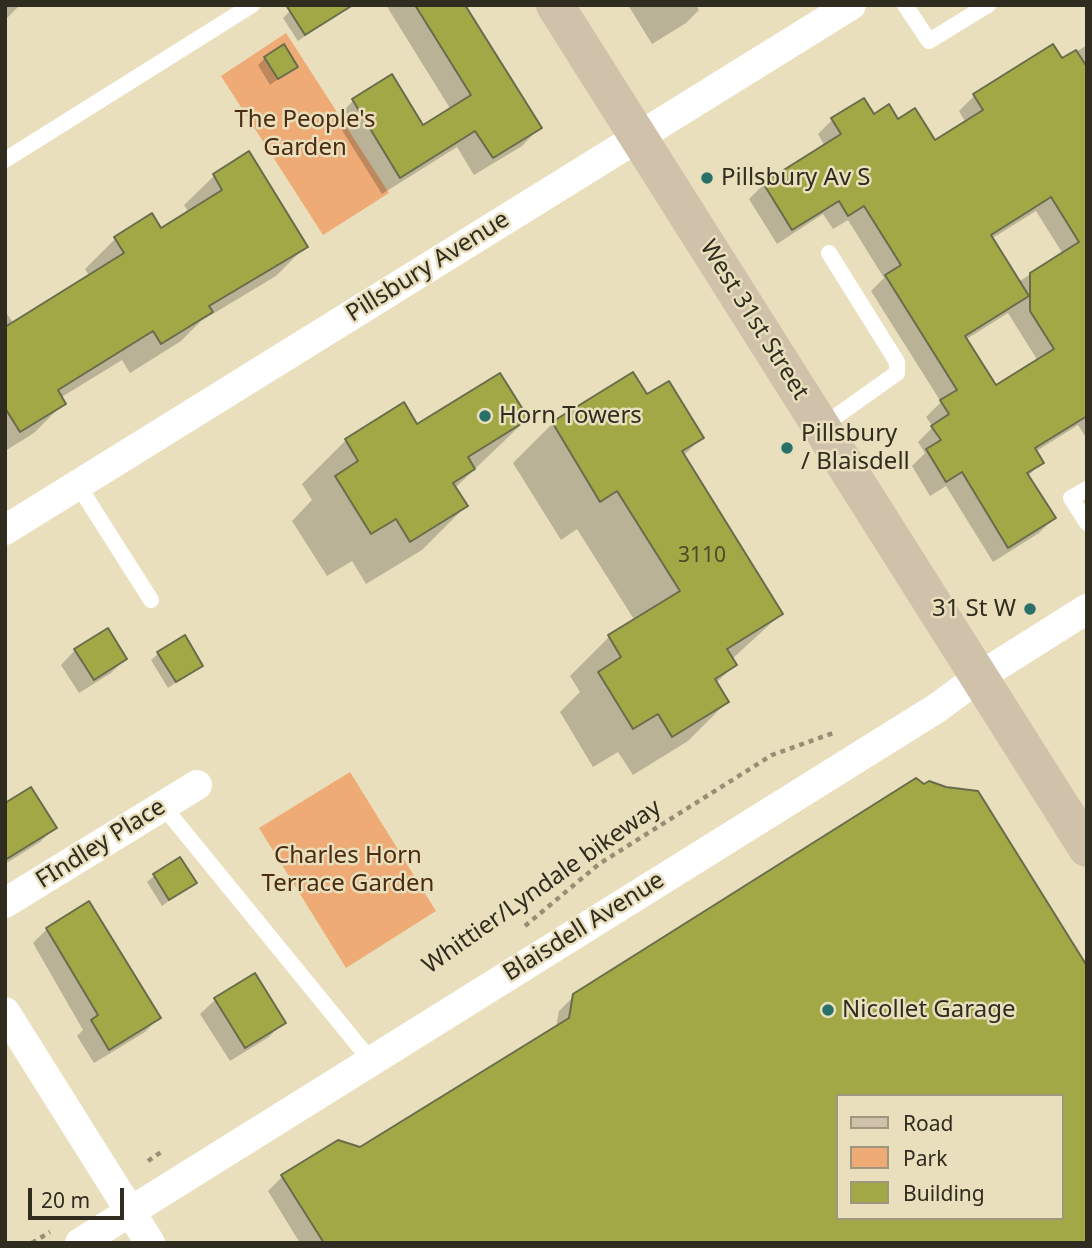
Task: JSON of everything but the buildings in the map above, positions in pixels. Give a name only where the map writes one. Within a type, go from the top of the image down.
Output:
[{"type":"street","name":"West 31st Street","points":[[555,5],[1087,848]]},
{"type":"street","name":"Pillsbury Avenue","points":[[5,530],[851,5]]},
{"type":"street","name":"Blaisdell Avenue","points":[[80,1243],[937,708],[979,677],[1087,609]]},
{"type":"street","name":"FIndley Place","points":[[5,903],[197,785]]},
{"type":"street","points":[[5,1012],[150,1243]]},
{"type":"lane","points":[[5,160],[252,5]]},
{"type":"lane","points":[[905,5],[929,41],[988,5]]},
{"type":"lane","points":[[821,427],[897,373],[897,362],[829,253]]},
{"type":"lane","points":[[78,485],[151,600]]},
{"type":"lane","points":[[1087,489],[1072,498],[1087,523]]},
{"type":"lane","points":[[163,806],[371,1060]]},
{"type":"path","name":"Whittier/Lyndale bikeway","points":[[520,929],[599,864],[772,755],[840,730]]},
{"type":"path","points":[[152,1157],[176,1143]]},
{"type":"green space","name":"The People's Garden","points":[[286,33],[389,193],[323,235],[221,76]]},
{"type":"green space","name":"Charles Horn Terrace Garden","points":[[350,772],[436,911],[346,968],[259,828]]},
{"type":"place","name":"Pillsbury Av S","points":[[707,178]]},
{"type":"place","name":"Horn Towers","points":[[485,416]]},
{"type":"place","name":"Pillsbury / Blaisdell","points":[[787,448]]},
{"type":"place","name":"31 St W","points":[[1030,609]]},
{"type":"place","name":"Nicollet Garage","points":[[828,1010]]}]
